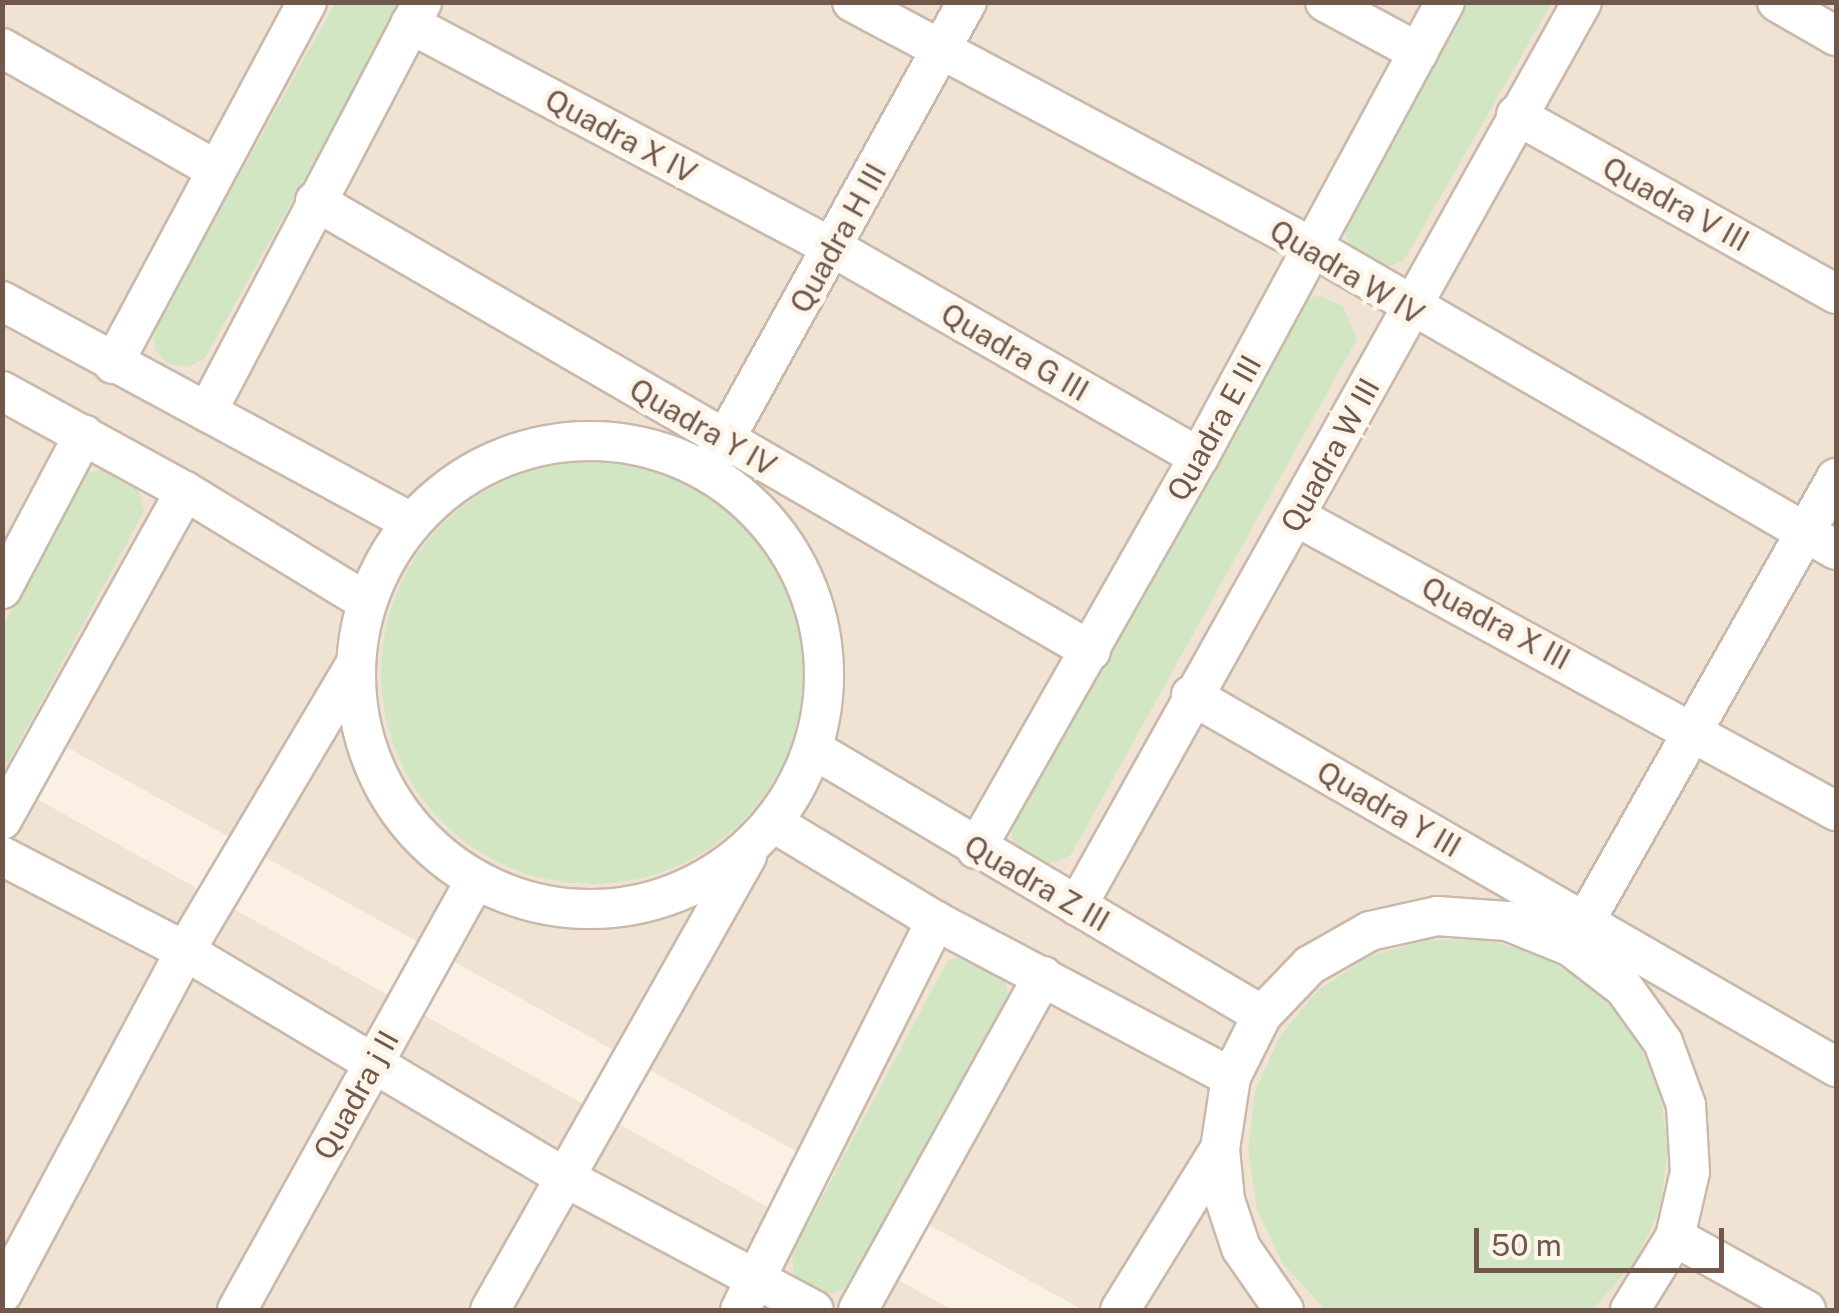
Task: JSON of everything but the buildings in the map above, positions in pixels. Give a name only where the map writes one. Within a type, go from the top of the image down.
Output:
[{"type":"street","points":[[113,364],[214,169],[307,2]]},
{"type":"street","name":"Quadra W IV","points":[[852,2],[1312,247],[1410,309],[1821,542]]},
{"type":"street","name":"Quadra H III","points":[[705,471],[726,440],[968,2]]},
{"type":"street","points":[[1326,2],[1418,52]]},
{"type":"street","name":"Quadra E III","points":[[976,849],[1199,457],[1445,2]]},
{"type":"street","name":"Quadra W III","points":[[1076,906],[1582,2]]},
{"type":"street","points":[[1777,2],[1836,36]]},
{"type":"street","points":[[207,412],[416,13]]},
{"type":"street","name":"Quadra X IV","points":[[416,13],[832,248]]},
{"type":"street","points":[[2,48],[214,169]]},
{"type":"street","name":"Quadra V III","points":[[1516,115],[1836,294]]},
{"type":"street","name":"Quadra Y IV","points":[[315,201],[1091,651]]},
{"type":"street","name":"Quadra G III","points":[[832,248],[1199,457]]},
{"type":"street","points":[[2,301],[411,522]]},
{"type":"street","points":[[2,391],[185,491],[366,602]]},
{"type":"street","points":[[2,589],[84,434]]},
{"type":"street","points":[[490,1310],[562,1176],[812,749],[823,696],[822,643],[808,592],[772,530],[705,471],[656,450],[602,441],[548,444],[482,468],[411,522],[366,602],[355,665],[361,729],[385,789],[424,841],[475,880],[545,906],[620,909],[692,888],[762,834]]},
{"type":"street","points":[[1579,935],[1694,730],[1821,542],[1836,478]]},
{"type":"street","points":[[2,820],[185,491]]},
{"type":"street","name":"Quadra X III","points":[[1297,517],[1694,730]]},
{"type":"street","points":[[2,1294],[185,951],[355,665]]},
{"type":"street","name":"Quadra Y III","points":[[1191,695],[1579,935]]},
{"type":"street","points":[[1694,730],[1836,810]]},
{"type":"street","name":"Quadra Z III","points":[[812,749],[1262,1015]]},
{"type":"street","points":[[762,834],[936,920],[1232,1076]]},
{"type":"street","points":[[2,856],[185,951],[375,1062],[748,1294],[814,1310]]},
{"type":"street","name":"Quadra j II","points":[[238,1310],[475,880]]},
{"type":"street","points":[[1284,1310],[1241,1248],[1225,1200],[1220,1150],[1232,1076],[1262,1015],[1325,956],[1370,931],[1438,916],[1506,921],[1579,935],[1836,1068]]},
{"type":"street","points":[[748,1294],[936,920]]},
{"type":"street","points":[[1579,935],[1663,1042],[1686,1105],[1690,1172],[1676,1237],[1639,1308]]},
{"type":"street","points":[[858,1310],[1043,976]]},
{"type":"street","points":[[1120,1310],[1220,1150]]},
{"type":"street","points":[[1676,1237],[1806,1310]]},
{"type":"shaded area","points":[[3,3],[1836,3],[1836,1310],[1083,1310],[3,712]]},
{"type":"shaded area","points":[[3,780],[952,1310],[3,1310]]},
{"type":"green space","points":[[335,3],[402,3],[205,358],[188,367],[168,364],[155,350],[153,331]]},
{"type":"green space","points":[[1465,3],[1552,3],[1404,260],[1382,269],[1350,251],[1344,227]]},
{"type":"green space","points":[[1320,296],[1343,306],[1357,339],[1070,856],[1039,867],[1013,846],[1011,823],[1296,301]]},
{"type":"green space","points":[[592,462],[633,466],[673,478],[709,497],[741,524],[768,556],[787,592],[799,632],[803,673],[799,714],[787,754],[768,790],[741,822],[709,849],[673,868],[633,880],[592,884],[551,880],[511,868],[475,849],[443,822],[416,790],[397,754],[385,714],[381,673],[385,632],[397,592],[416,556],[443,524],[475,497],[511,478],[551,466]]},
{"type":"green space","points":[[108,468],[138,487],[144,511],[3,773],[3,627],[84,474]]},
{"type":"green space","points":[[1485,939],[1542,956],[1593,987],[1633,1033],[1659,1087],[1668,1146],[1661,1205],[1637,1260],[1592,1310],[1326,1310],[1283,1264],[1257,1210],[1248,1151],[1255,1091],[1280,1036],[1318,990],[1368,957],[1425,940]]},
{"type":"green space","points":[[972,955],[1003,974],[1009,997],[852,1286],[820,1297],[794,1276],[792,1253],[948,960]]}]
